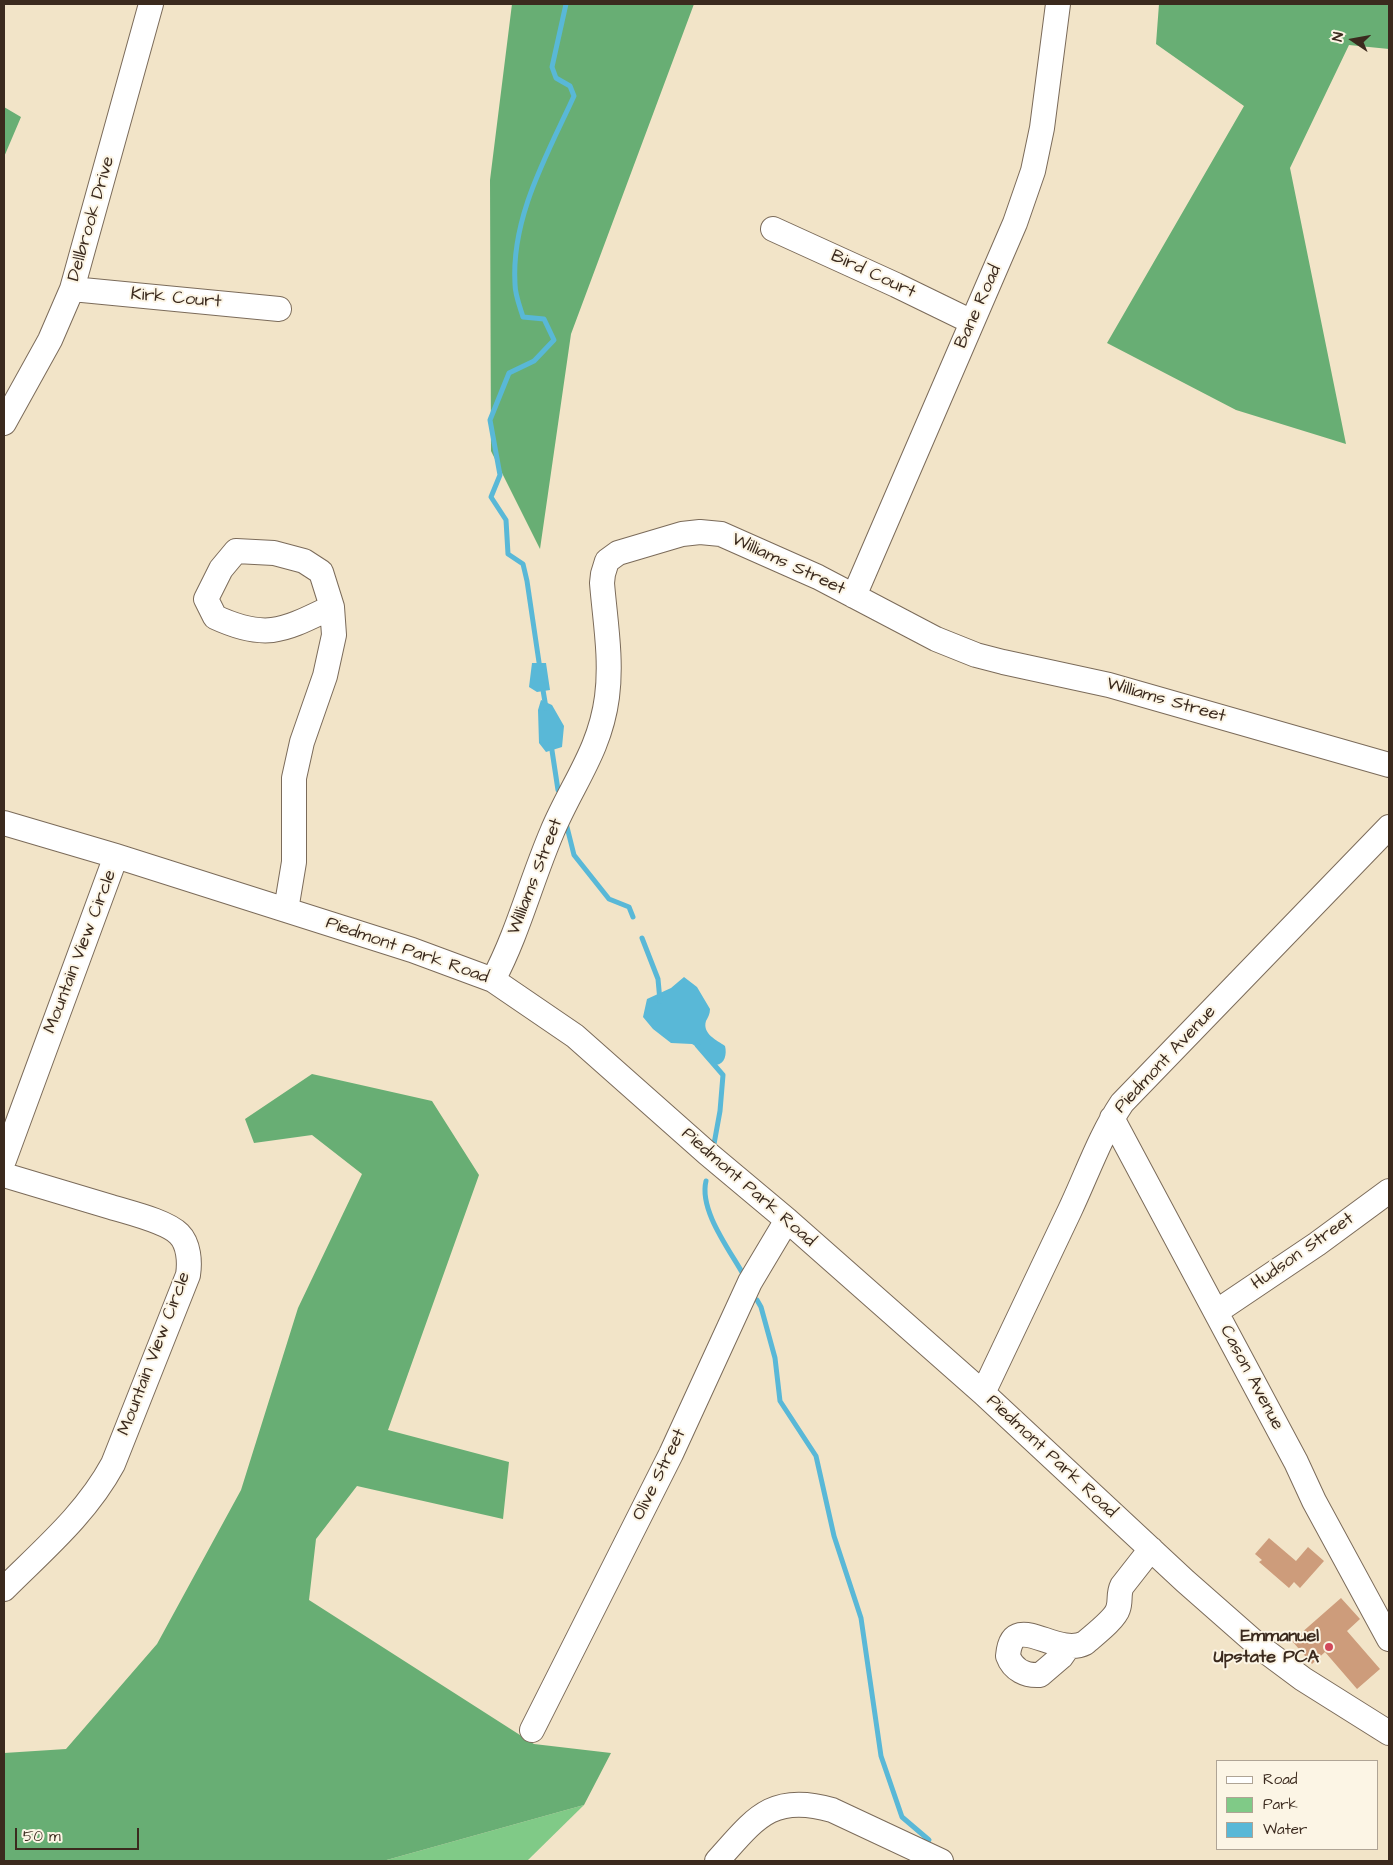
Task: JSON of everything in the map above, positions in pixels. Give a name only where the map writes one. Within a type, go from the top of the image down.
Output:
[{"type":"street","name":"Dellbrook Drive","points":[[4,423],[50,340],[72,289],[151,4]]},
{"type":"street","name":"Bane Road","points":[[854,596],[1015,224],[1033,171],[1042,128],[1058,4]]},
{"type":"street","name":"Bird Court","points":[[773,229],[972,322]]},
{"type":"street","name":"Kirk Court","points":[[72,289],[279,309]]},
{"type":"street","name":"Williams Street","points":[[493,980],[506,957],[552,832],[591,757],[600,733],[609,677],[603,574],[607,561],[612,556],[682,534],[700,532],[721,534],[818,577],[936,639],[976,655],[1109,685],[1389,765]]},
{"type":"street","points":[[286,910],[294,862],[294,778],[302,742],[325,676],[334,635],[332,607],[321,572],[304,561],[274,553],[236,551],[221,569],[206,599],[215,617],[234,626],[268,632],[293,626],[332,607]]},
{"type":"street","name":"Piedmont Park Road","points":[[4,823],[116,856],[412,950],[493,980],[575,1036],[700,1147],[787,1220],[983,1393],[1150,1549],[1260,1647],[1303,1679],[1389,1733]]},
{"type":"street","name":"Piedmont Avenue","points":[[983,1393],[1112,1118],[1139,1085],[1389,827]]},
{"type":"street","name":"Mountain View Circle","points":[[4,1160],[116,856]]},
{"type":"street","name":"Cason Avenue","points":[[1112,1118],[1296,1462],[1314,1501],[1389,1638]]},
{"type":"street","name":"Mountain View Circle","points":[[4,1175],[147,1218],[173,1229],[180,1235],[187,1248],[189,1267],[188,1275],[120,1446],[101,1486],[64,1530],[4,1589]]},
{"type":"street","name":"Hudson Street","points":[[1216,1312],[1317,1244],[1389,1191]]},
{"type":"street","name":"Olive Street","points":[[532,1730],[671,1454],[750,1282],[787,1220]]},
{"type":"street","points":[[1068,1647],[1079,1646],[1085,1643],[1116,1612],[1119,1604],[1119,1591],[1150,1549]]},
{"type":"street","points":[[717,1861],[764,1813],[783,1805],[794,1803],[815,1804],[832,1810],[941,1861]]},
{"type":"green space","points":[[512,4],[694,4],[571,334],[540,549],[491,451],[490,180]]},
{"type":"green space","points":[[1159,4],[1389,4],[1389,49],[1349,45],[1290,168],[1346,444],[1236,410],[1107,343],[1244,106],[1156,44]]},
{"type":"green space","points":[[4,107],[21,117],[4,157]]},
{"type":"green space","points":[[312,1074],[432,1101],[479,1175],[388,1430],[509,1462],[503,1519],[357,1486],[316,1539],[309,1600],[534,1744],[611,1753],[584,1805],[383,1861],[4,1861],[4,1753],[66,1749],[157,1644],[241,1490],[298,1308],[362,1174],[312,1135],[254,1143],[245,1119]]},
{"type":"green space","points":[[584,1805],[527,1861],[383,1861]]},
{"type":"water","points":[[532,663],[546,663],[550,690],[537,692],[529,687]]},
{"type":"water","points":[[541,700],[552,705],[564,726],[562,747],[546,752],[539,743],[538,710]]},
{"type":"water","points":[[684,977],[697,987],[710,1009],[705,1026],[706,1030],[714,1039],[725,1046],[725,1058],[719,1064],[716,1065],[702,1050],[692,1044],[671,1043],[653,1029],[643,1017],[647,999],[671,988]]},
{"type":"building","points":[[1269,1538],[1296,1561],[1308,1547],[1324,1561],[1300,1588],[1294,1582],[1289,1588],[1259,1562],[1262,1560],[1255,1554]]},
{"type":"building","name":"Emmanuel Upstate PCA","points":[[1341,1598],[1360,1619],[1347,1631],[1380,1669],[1357,1689],[1325,1652],[1312,1664],[1292,1641]]},
{"type":"waterway","points":[[540,669],[523,564],[508,554],[506,520],[491,497],[500,475],[490,420],[509,373],[534,361],[554,340],[544,319],[523,317],[515,288],[515,259],[519,235],[533,187],[574,96],[570,86],[556,78],[552,67],[566,4]]},
{"type":"waterway","points":[[542,684],[546,708]]},
{"type":"waterway","points":[[551,744],[558,790]]},
{"type":"waterway","points":[[566,823],[574,855],[609,899],[629,907],[633,917]]},
{"type":"waterway","points":[[642,938],[658,979],[660,1001]]},
{"type":"waterway","points":[[697,1045],[723,1075],[720,1111],[714,1144]]},
{"type":"waterway","points":[[706,1181],[705,1192],[711,1217],[743,1274]]},
{"type":"waterway","points":[[757,1300],[761,1307],[775,1358],[780,1401],[816,1456],[834,1536],[861,1618],[881,1756],[902,1817],[929,1840]]},
{"type":"place","name":"Emmanuel Upstate PCA","points":[[1329,1647]]}]
